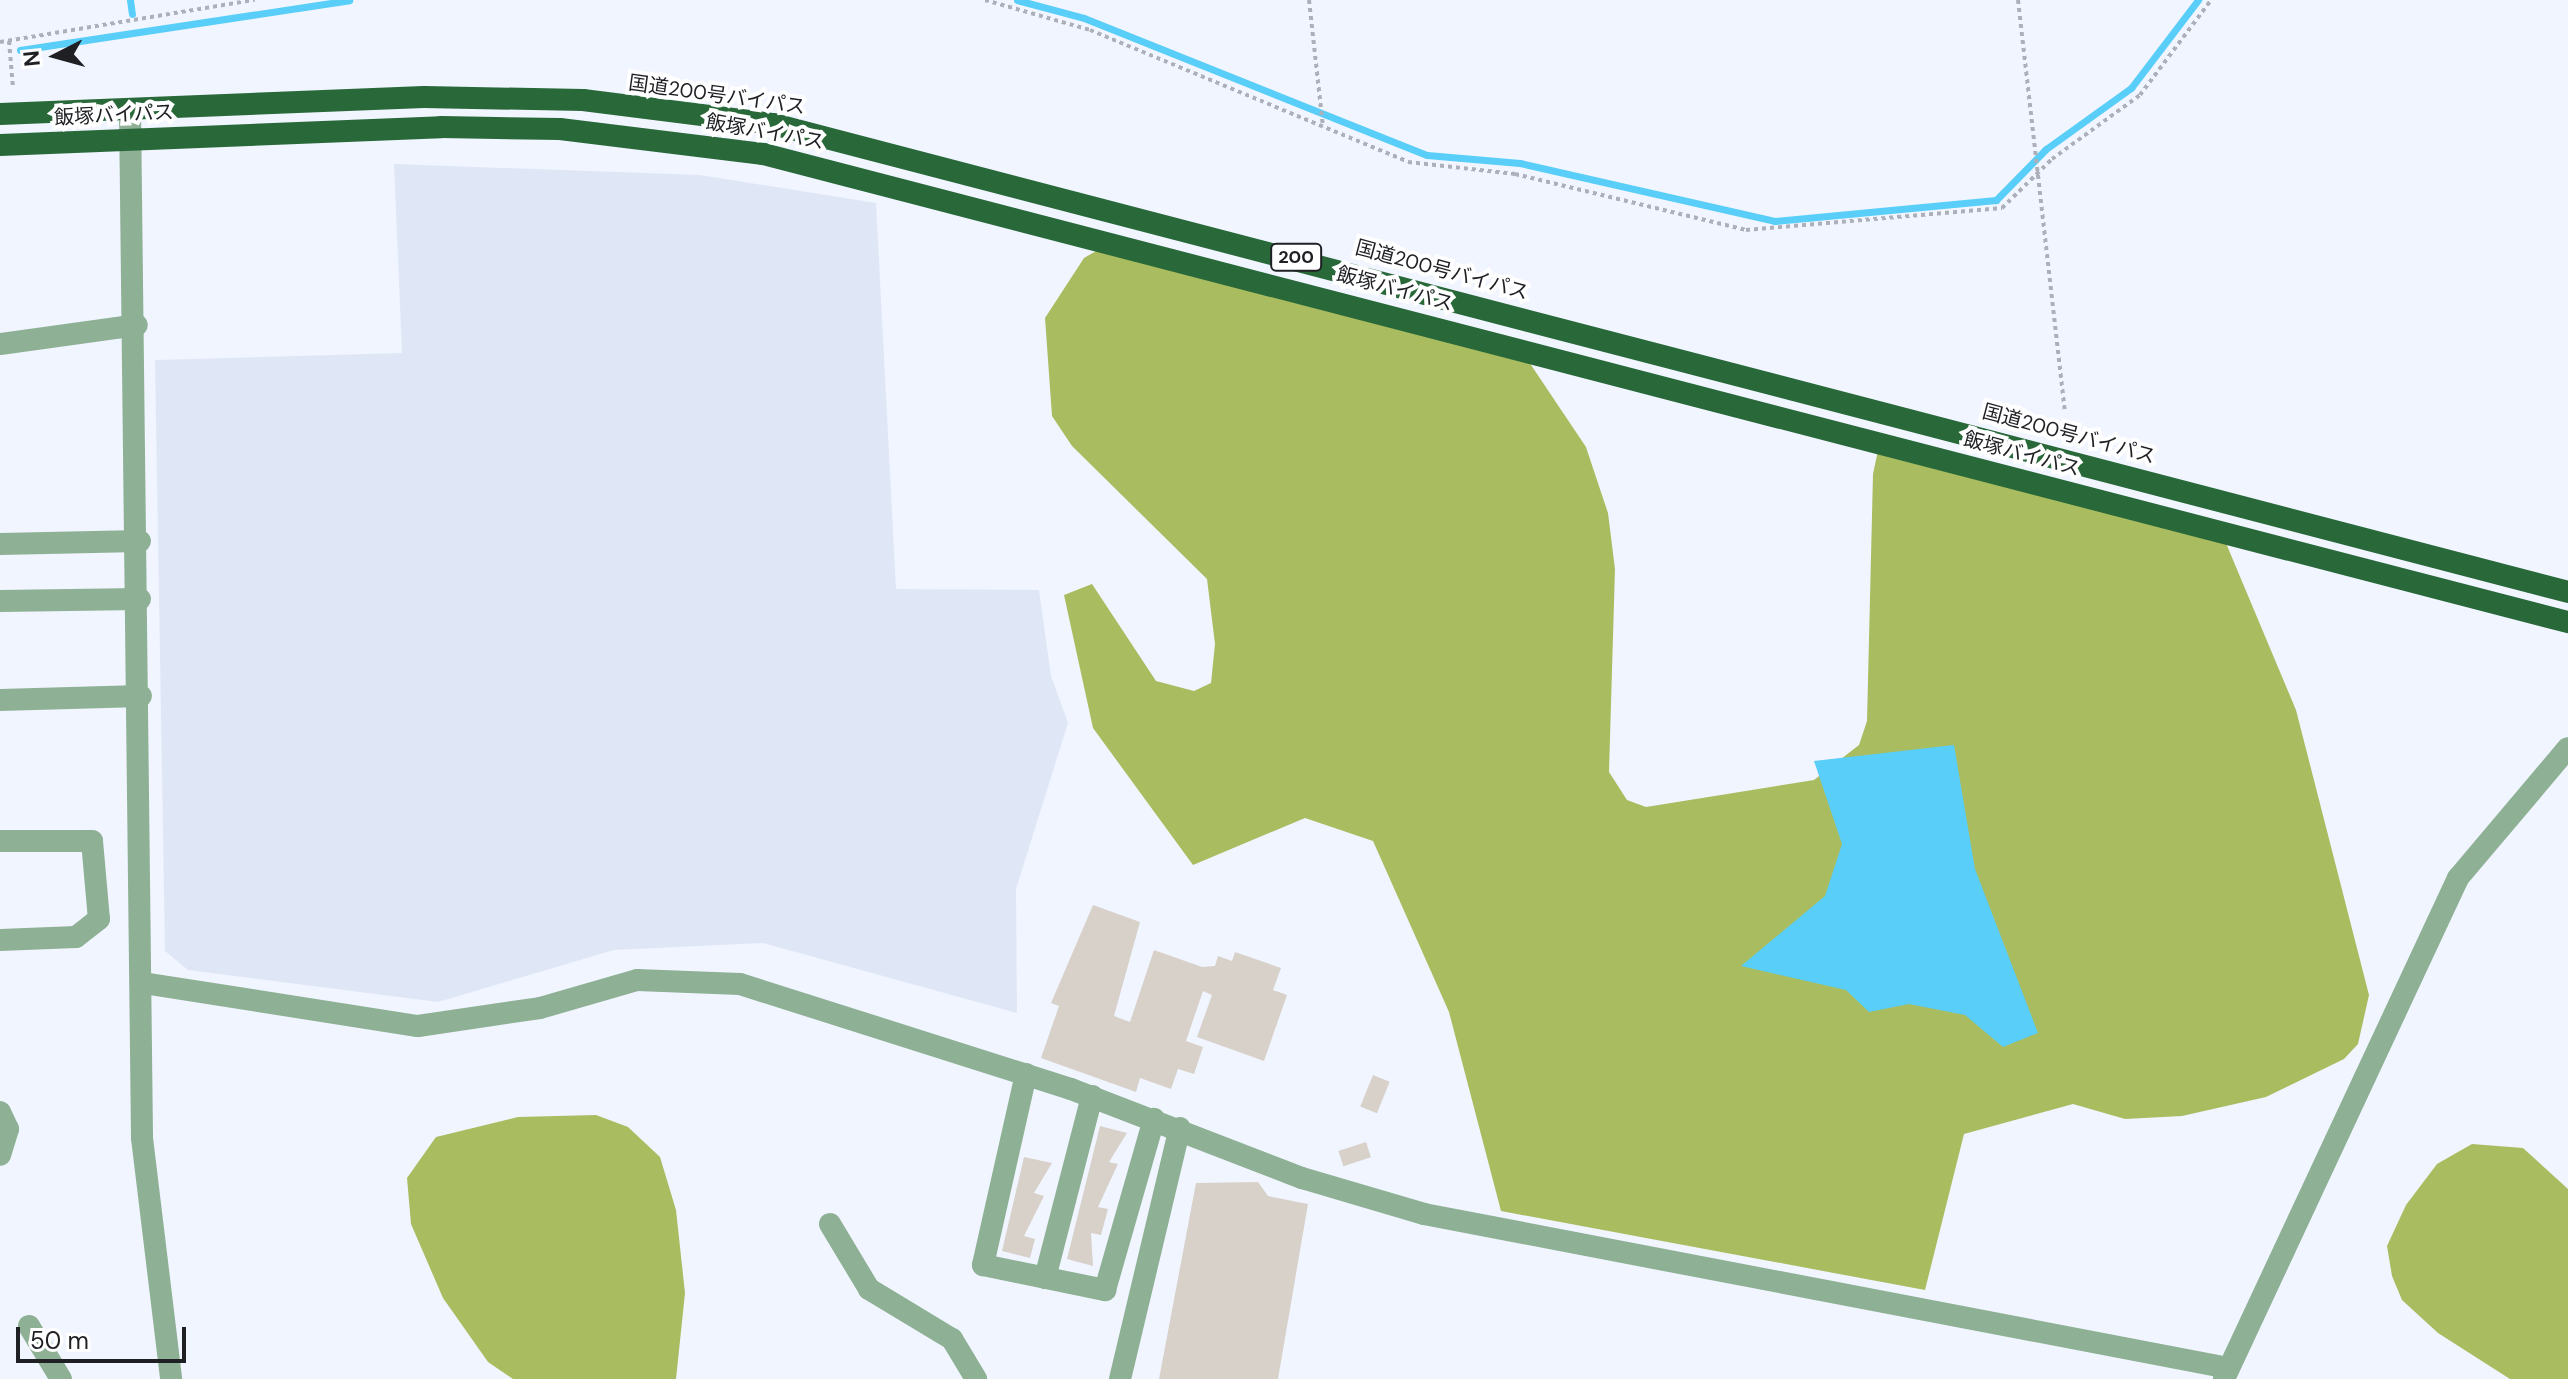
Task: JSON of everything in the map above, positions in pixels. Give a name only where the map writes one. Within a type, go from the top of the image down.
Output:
[{"type":"highway","name":"国道200号バイパス","points":[[0,114],[424,97],[583,100],[773,124],[2568,592]]},
{"type":"highway","name":"飯塚バイパス","points":[[0,145],[131,137],[545,129],[763,154],[2568,622]]},
{"type":"street","points":[[130,110],[140,541],[142,1138],[171,1379]]},
{"type":"street","points":[[0,344],[137,325]]},
{"type":"street","points":[[0,544],[140,541]]},
{"type":"street","points":[[0,601],[140,599]]},
{"type":"street","points":[[0,700],[141,696]]},
{"type":"street","points":[[143,983],[418,1026],[540,1008],[637,980],[740,984],[1092,1096],[1302,1178],[1424,1214],[2226,1374],[2458,878],[2568,748]]},
{"type":"street","points":[[0,841],[92,841],[99,919],[76,937],[0,940]]},
{"type":"street","points":[[1026,1074],[983,1265],[1105,1290],[1154,1119]]},
{"type":"street","points":[[1045,1278],[1092,1096]]},
{"type":"street","points":[[0,1112],[8,1129],[0,1155]]},
{"type":"street","points":[[1120,1379],[1180,1128]]},
{"type":"street","points":[[830,1224],[869,1289],[952,1339],[976,1379]]},
{"type":"street","points":[[29,1326],[61,1379]]},
{"type":"path","points":[[0,42],[255,0]]},
{"type":"path","points":[[985,0],[1090,30],[1408,162],[1515,174],[1746,230],[1980,215],[2002,208],[2037,173],[2140,95],[2211,0]]},
{"type":"path","points":[[1309,0],[1323,127]]},
{"type":"path","points":[[2018,0],[2065,410]]},
{"type":"path","points":[[9,41],[13,88]]},
{"type":"shaded area","points":[[394,164],[700,175],[876,203],[896,589],[1039,590],[1051,676],[1068,723],[1016,889],[1017,1013],[763,943],[614,950],[438,1002],[188,970],[165,951],[155,360],[402,353]]},
{"type":"green space","points":[[1119,238],[1521,350],[1586,447],[1608,513],[1615,569],[1609,772],[1627,800],[1646,807],[1814,780],[1859,745],[1867,721],[1873,474],[1881,436],[2223,536],[2296,710],[2369,995],[2358,1044],[2344,1059],[2266,1097],[2182,1116],[2125,1119],[2073,1104],[1964,1134],[1925,1290],[1501,1211],[1449,1012],[1373,841],[1305,818],[1193,865],[1093,728],[1064,595],[1092,584],[1156,681],[1194,691],[1211,683],[1215,644],[1207,579],[1072,446],[1052,416],[1045,318],[1084,258]]},
{"type":"green space","points":[[596,1115],[628,1127],[660,1157],[676,1210],[685,1293],[676,1379],[513,1379],[488,1362],[443,1298],[411,1224],[407,1178],[436,1137],[518,1117]]},
{"type":"green space","points":[[2472,1144],[2523,1148],[2568,1189],[2568,1379],[2510,1379],[2438,1333],[2402,1300],[2392,1276],[2387,1246],[2406,1205],[2437,1164]]},
{"type":"water","points":[[1954,745],[1975,869],[2038,1033],[2003,1047],[1965,1015],[1909,1004],[1869,1012],[1846,990],[1741,966],[1825,896],[1842,844],[1814,761]]},
{"type":"building","points":[[1093,905],[1140,922],[1114,1016],[1130,1022],[1154,950],[1202,967],[1215,966],[1218,956],[1232,961],[1235,952],[1281,968],[1273,990],[1287,995],[1264,1061],[1197,1037],[1212,995],[1203,991],[1186,1041],[1203,1047],[1194,1074],[1178,1069],[1171,1089],[1140,1078],[1136,1092],[1041,1058],[1059,1006],[1051,1003]]},
{"type":"building","points":[[1373,1075],[1390,1082],[1377,1113],[1360,1107]]},
{"type":"building","points":[[1100,1126],[1127,1133],[1109,1162],[1118,1164],[1098,1207],[1108,1209],[1101,1235],[1091,1233],[1093,1266],[1067,1259]]},
{"type":"building","points":[[1366,1142],[1371,1157],[1343,1166],[1338,1151]]},
{"type":"building","points":[[1024,1157],[1052,1163],[1034,1193],[1044,1196],[1024,1236],[1035,1239],[1030,1258],[1002,1251]]},
{"type":"building","points":[[1258,1182],[1268,1196],[1308,1204],[1278,1379],[1159,1379],[1196,1183]]},
{"type":"waterway","points":[[130,0],[132,14]]},
{"type":"waterway","points":[[20,50],[349,0]]},
{"type":"waterway","points":[[1017,0],[1084,18],[1427,155],[1520,163],[1775,221],[1996,200],[2046,149],[2131,88],[2198,0]]}]
